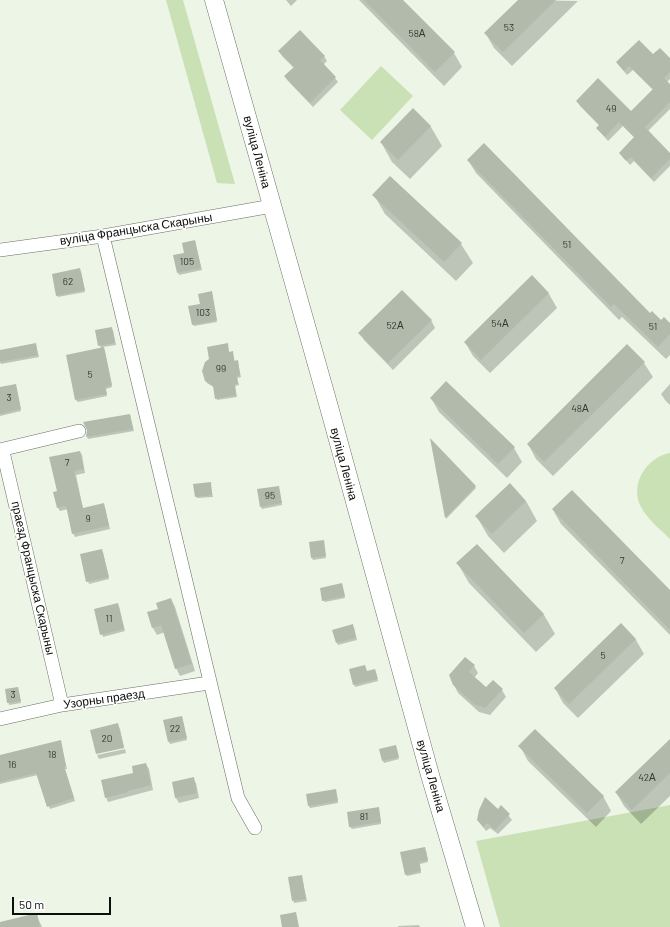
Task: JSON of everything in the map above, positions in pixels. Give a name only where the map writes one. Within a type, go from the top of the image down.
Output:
[{"type":"main road","name":"вуліца Леніна","points":[[214,0],[329,407],[430,775],[475,927]]},
{"type":"street","name":"вуліца Францыска Скарыны","points":[[0,250],[103,236],[272,206]]},
{"type":"street","points":[[103,236],[209,683],[238,798],[255,828]]},
{"type":"street","points":[[0,450],[79,431]]},
{"type":"street","name":"праезд Францыска Скарыны","points":[[0,454],[4,456],[62,704]]},
{"type":"street","name":"Узорны праезд","points":[[0,719],[62,704],[209,683]]},
{"type":"green space","points":[[166,0],[183,0],[235,184],[217,183]]},
{"type":"green space","points":[[381,66],[413,96],[372,140],[340,110]]},
{"type":"green space","points":[[670,453],[670,539],[644,512],[638,498],[637,489],[642,473],[648,466],[654,460]]},
{"type":"green space","points":[[670,805],[670,927],[500,927],[476,841]]},
{"type":"building","points":[[364,0],[403,0],[455,52],[435,72]]},
{"type":"building","points":[[518,0],[556,0],[503,52],[484,33]]},
{"type":"building","points":[[300,30],[325,56],[320,60],[336,77],[310,103],[284,76],[294,67],[278,51]]},
{"type":"building","points":[[639,40],[653,54],[660,48],[670,58],[670,72],[664,78],[670,84],[670,102],[645,127],[670,153],[670,159],[651,178],[631,157],[626,161],[619,153],[634,137],[619,122],[605,137],[596,128],[599,125],[576,101],[598,78],[631,111],[653,89],[629,66],[624,71],[616,62]]},
{"type":"building","points":[[413,108],[431,126],[398,160],[380,142]]},
{"type":"building","points":[[484,143],[650,313],[652,311],[661,320],[664,317],[670,323],[670,334],[658,347],[614,304],[611,307],[467,160]]},
{"type":"building","points":[[390,176],[462,243],[444,262],[372,195]]},
{"type":"building","points":[[195,240],[201,268],[177,273],[173,255],[184,253],[182,243]]},
{"type":"building","points":[[80,268],[85,290],[56,296],[52,274]]},
{"type":"building","points":[[532,275],[549,293],[481,360],[464,342]]},
{"type":"building","points":[[402,290],[432,320],[388,363],[358,333]]},
{"type":"building","points":[[212,291],[217,320],[192,325],[188,306],[200,304],[198,294]]},
{"type":"building","points":[[112,327],[115,343],[98,346],[95,330]]},
{"type":"building","points":[[36,343],[38,355],[0,362],[0,350]]},
{"type":"building","points":[[228,343],[229,352],[233,351],[234,361],[238,360],[240,375],[237,376],[238,384],[235,384],[236,395],[215,399],[213,386],[205,381],[202,371],[205,362],[209,359],[207,347]]},
{"type":"building","points":[[627,344],[645,362],[544,462],[527,444]]},
{"type":"building","points":[[104,347],[112,385],[105,387],[107,394],[75,400],[66,355]]},
{"type":"building","points":[[446,381],[515,447],[498,464],[430,398]]},
{"type":"building","points":[[16,384],[21,409],[0,414],[0,387]]},
{"type":"building","points":[[130,414],[133,429],[86,437],[87,430],[83,422]]},
{"type":"building","points":[[430,438],[476,486],[445,518]]},
{"type":"building","points":[[80,451],[84,469],[74,471],[83,508],[104,503],[109,526],[72,534],[66,506],[57,508],[53,492],[57,491],[49,457]]},
{"type":"building","points":[[211,482],[212,495],[195,497],[193,484]]},
{"type":"building","points":[[510,483],[526,501],[492,534],[475,516]]},
{"type":"building","points":[[279,486],[282,503],[260,507],[257,489]]},
{"type":"building","points":[[572,490],[670,590],[670,630],[552,509]]},
{"type":"building","points":[[324,540],[326,556],[311,558],[309,542]]},
{"type":"building","points":[[477,544],[544,614],[524,633],[456,563]]},
{"type":"building","points":[[102,549],[109,577],[86,582],[80,554]]},
{"type":"building","points":[[342,583],[345,596],[322,601],[320,588]]},
{"type":"building","points":[[171,598],[192,664],[175,669],[161,625],[152,628],[147,612],[158,609],[156,603]]},
{"type":"building","points":[[118,603],[124,629],[100,635],[94,609]]},
{"type":"building","points":[[621,623],[636,639],[569,704],[554,688]]},
{"type":"building","points":[[353,624],[356,638],[336,643],[332,630]]},
{"type":"building","points":[[465,657],[475,665],[469,672],[486,687],[493,680],[503,689],[485,708],[474,704],[453,685],[449,675]]},
{"type":"building","points":[[365,665],[367,671],[375,669],[378,679],[353,685],[349,669]]},
{"type":"building","points":[[18,687],[21,701],[7,703],[5,689]]},
{"type":"building","points":[[182,716],[187,738],[168,742],[163,720]]},
{"type":"building","points":[[118,723],[124,748],[96,754],[90,730]]},
{"type":"building","points":[[535,729],[604,796],[587,813],[518,746]]},
{"type":"building","points":[[670,739],[670,773],[632,810],[615,792]]},
{"type":"building","points":[[61,740],[66,766],[64,766],[74,798],[47,807],[36,773],[0,782],[0,755]]},
{"type":"building","points":[[396,745],[399,757],[382,761],[379,749]]},
{"type":"building","points":[[146,763],[151,785],[105,798],[101,780],[133,773],[132,766]]},
{"type":"building","points":[[194,777],[197,793],[175,798],[172,782]]},
{"type":"building","points":[[336,789],[338,801],[308,806],[306,794]]},
{"type":"building","points":[[485,797],[498,809],[501,805],[510,814],[495,830],[487,823],[483,827],[477,820],[479,810]]},
{"type":"building","points":[[379,807],[381,822],[349,827],[347,812]]},
{"type":"building","points":[[425,847],[428,860],[419,862],[421,871],[405,875],[400,852]]},
{"type":"building","points":[[302,875],[306,899],[292,901],[288,877]]},
{"type":"building","points":[[296,912],[299,927],[282,927],[280,915]]},
{"type":"building","points":[[37,913],[40,927],[0,927],[0,922]]}]
